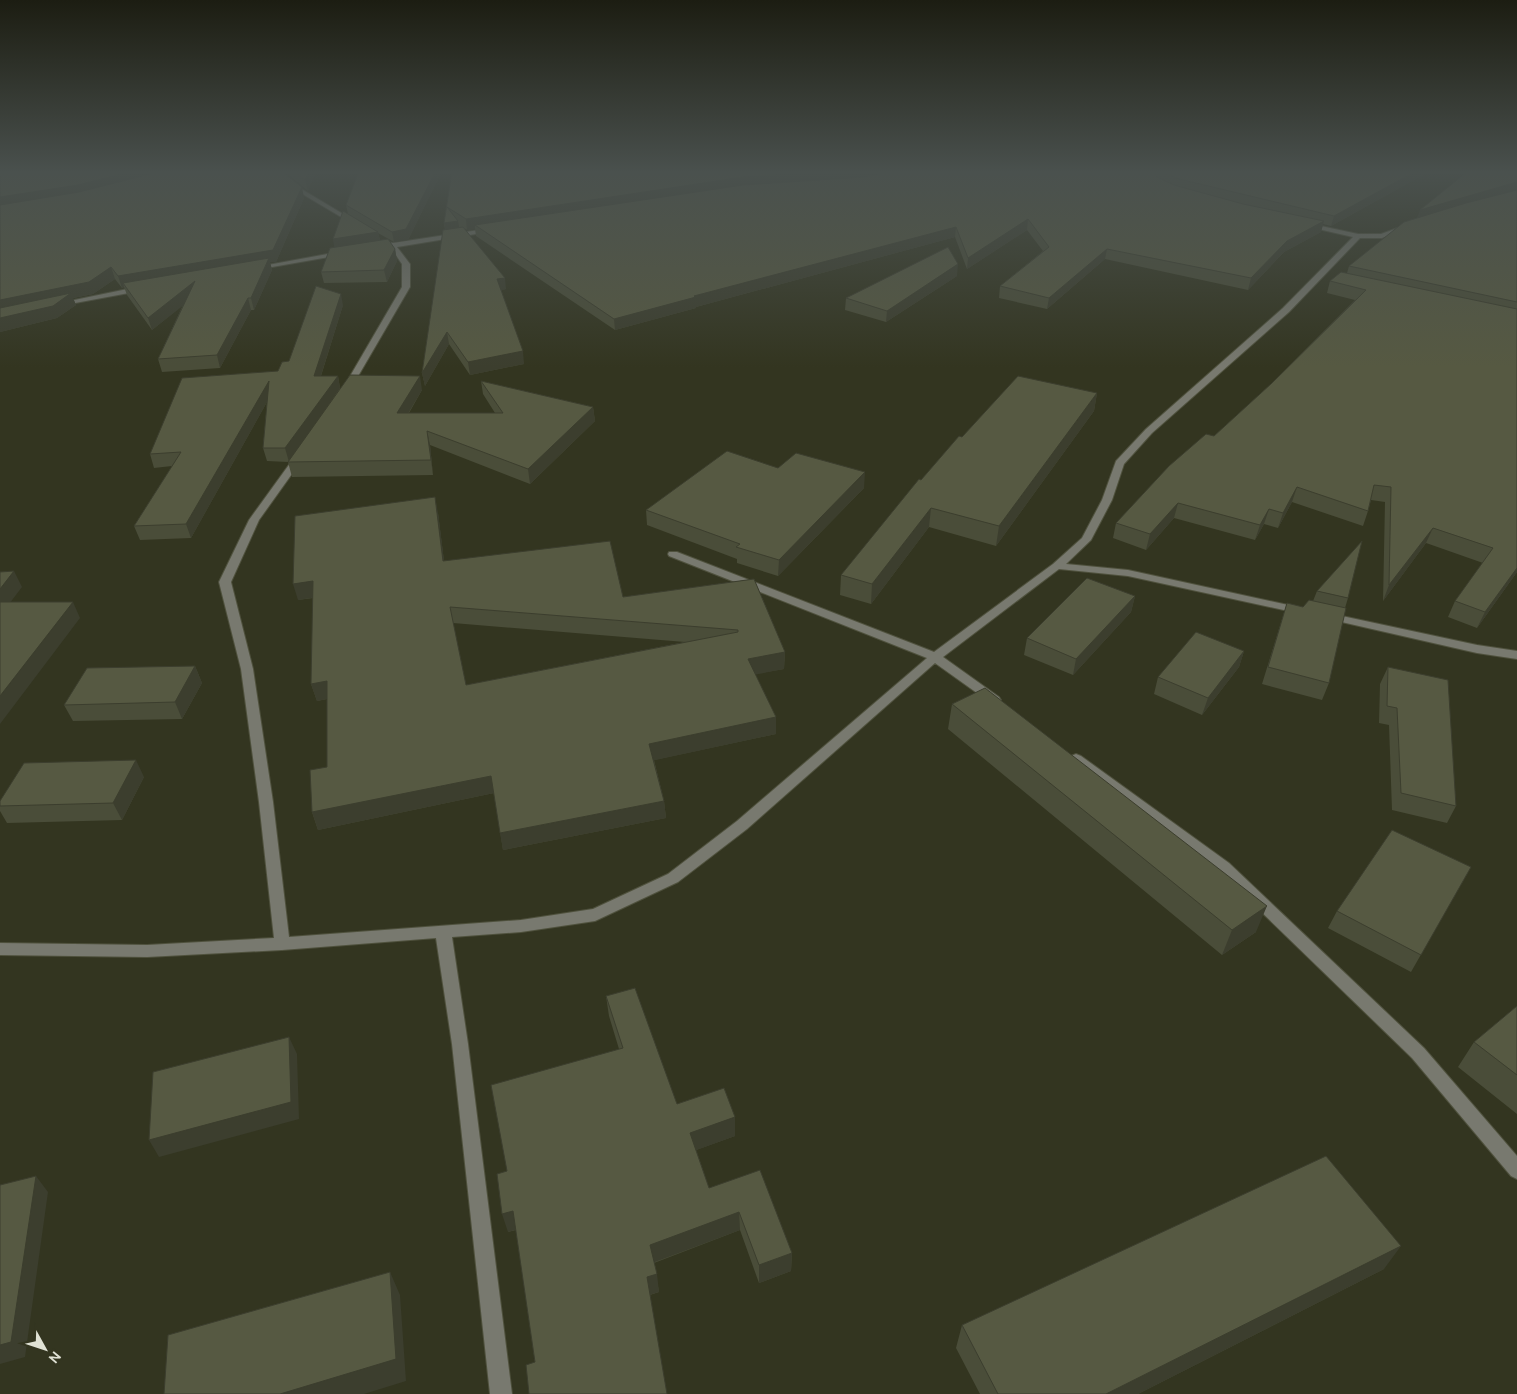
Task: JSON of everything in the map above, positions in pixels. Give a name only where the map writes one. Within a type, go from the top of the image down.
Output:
[{"type":"street","points":[[341,398],[406,287],[406,264],[393,246],[376,236]]},
{"type":"street","points":[[364,250],[453,236]]},
{"type":"street","points":[[0,949],[147,952],[521,926],[595,915],[673,878],[742,825],[935,657],[1056,566],[1086,540],[1107,500],[1119,463],[1149,431],[1323,277],[1358,236]]},
{"type":"street","points":[[248,269],[356,251]]},
{"type":"street","points":[[50,306],[154,286]]},
{"type":"street","points":[[282,944],[247,669],[225,582],[254,520],[306,447]]},
{"type":"street","points":[[673,554],[935,657],[1008,709]]},
{"type":"street","points":[[1056,566],[1128,573],[1477,649],[1517,655]]},
{"type":"street","points":[[1064,750],[1224,867],[1418,1053],[1517,1170]]},
{"type":"street","points":[[443,931],[460,1044],[501,1394]]},
{"type":"building","points":[[0,236],[279,236],[273,250],[118,276],[111,267],[89,282],[0,300]]},
{"type":"building","points":[[334,236],[352,236],[333,239]]},
{"type":"building","points":[[442,236],[470,236],[505,278],[497,279],[523,351],[468,362],[447,332],[422,373]]},
{"type":"building","points":[[491,236],[922,236],[694,296],[696,297],[614,319]]},
{"type":"building","points":[[960,236],[1002,236],[968,258]]},
{"type":"building","points":[[1041,236],[1296,236],[1287,241],[1251,278],[1107,249],[1049,298],[1000,286],[1049,247]]},
{"type":"building","points":[[1386,236],[1517,236],[1517,302],[1349,266]]},
{"type":"building","points":[[388,239],[395,249],[384,270],[321,272],[330,248]]},
{"type":"building","points":[[948,247],[958,264],[887,311],[846,298]]},
{"type":"building","points":[[269,258],[251,298],[248,298],[217,355],[158,359],[195,281],[148,318],[123,283]]},
{"type":"building","points":[[1341,272],[1517,309],[1517,568],[1485,612],[1455,601],[1493,548],[1433,528],[1389,585],[1391,487],[1374,485],[1368,511],[1297,487],[1283,513],[1269,509],[1260,525],[1178,503],[1150,534],[1116,523],[1169,466],[1206,434],[1214,436],[1272,383],[1366,290],[1330,281]]},
{"type":"building","points":[[316,286],[341,294],[314,376],[338,376],[285,448],[263,448],[269,381],[186,524],[134,526],[181,452],[150,454],[182,378],[278,371],[282,362],[289,361]]},
{"type":"building","points":[[71,293],[53,306],[0,318],[0,308]]},
{"type":"building","points":[[350,375],[420,376],[397,413],[503,413],[481,381],[593,407],[528,469],[427,431],[431,460],[288,462]]},
{"type":"building","points":[[1018,376],[1097,393],[999,526],[931,508],[872,584],[841,575],[919,479],[921,480],[959,436],[962,437]]},
{"type":"building","points":[[727,451],[778,468],[796,453],[865,472],[779,560],[736,547],[740,544],[646,510]]},
{"type":"building","points":[[435,497],[443,561],[610,541],[623,597],[754,579],[785,652],[748,659],[776,717],[649,744],[664,801],[500,833],[491,776],[312,812],[310,770],[327,767],[327,681],[311,684],[313,581],[293,584],[295,516]],"holes":[[[450,607],[738,630],[738,632],[466,685]]]},
{"type":"building","points":[[1362,541],[1348,598],[1317,591]]},
{"type":"building","points":[[14,571],[0,589],[0,572]]},
{"type":"building","points":[[1087,578],[1135,596],[1076,659],[1027,638]]},
{"type":"building","points":[[1309,600],[1346,608],[1329,683],[1268,667],[1287,603],[1303,607]]},
{"type":"building","points":[[0,602],[73,602],[0,696]]},
{"type":"building","points":[[1196,632],[1244,651],[1208,698],[1158,677]]},
{"type":"building","points":[[195,666],[175,702],[64,705],[87,668]]},
{"type":"building","points":[[1388,667],[1448,680],[1456,806],[1401,793],[1397,708],[1387,706]]},
{"type":"building","points":[[985,688],[1267,906],[1232,930],[952,704]]},
{"type":"building","points":[[136,760],[113,803],[0,806],[0,801],[24,763]]},
{"type":"building","points":[[1392,830],[1471,867],[1421,955],[1337,911]]},
{"type":"building","points":[[635,988],[677,1104],[724,1088],[735,1117],[690,1133],[709,1188],[760,1170],[792,1253],[759,1265],[739,1212],[650,1245],[657,1274],[647,1277],[667,1394],[529,1394],[526,1365],[535,1362],[513,1211],[502,1214],[497,1174],[507,1171],[491,1085],[623,1048],[606,996]]},
{"type":"building","points":[[1517,1006],[1517,1075],[1474,1042]]},
{"type":"building","points":[[289,1037],[291,1102],[149,1140],[153,1072]]},
{"type":"building","points":[[1326,1156],[1401,1246],[1106,1394],[998,1394],[962,1325]]},
{"type":"building","points":[[36,1176],[11,1342],[0,1345],[0,1185]]},
{"type":"building","points":[[390,1272],[396,1359],[280,1394],[164,1394],[168,1335]]}]
